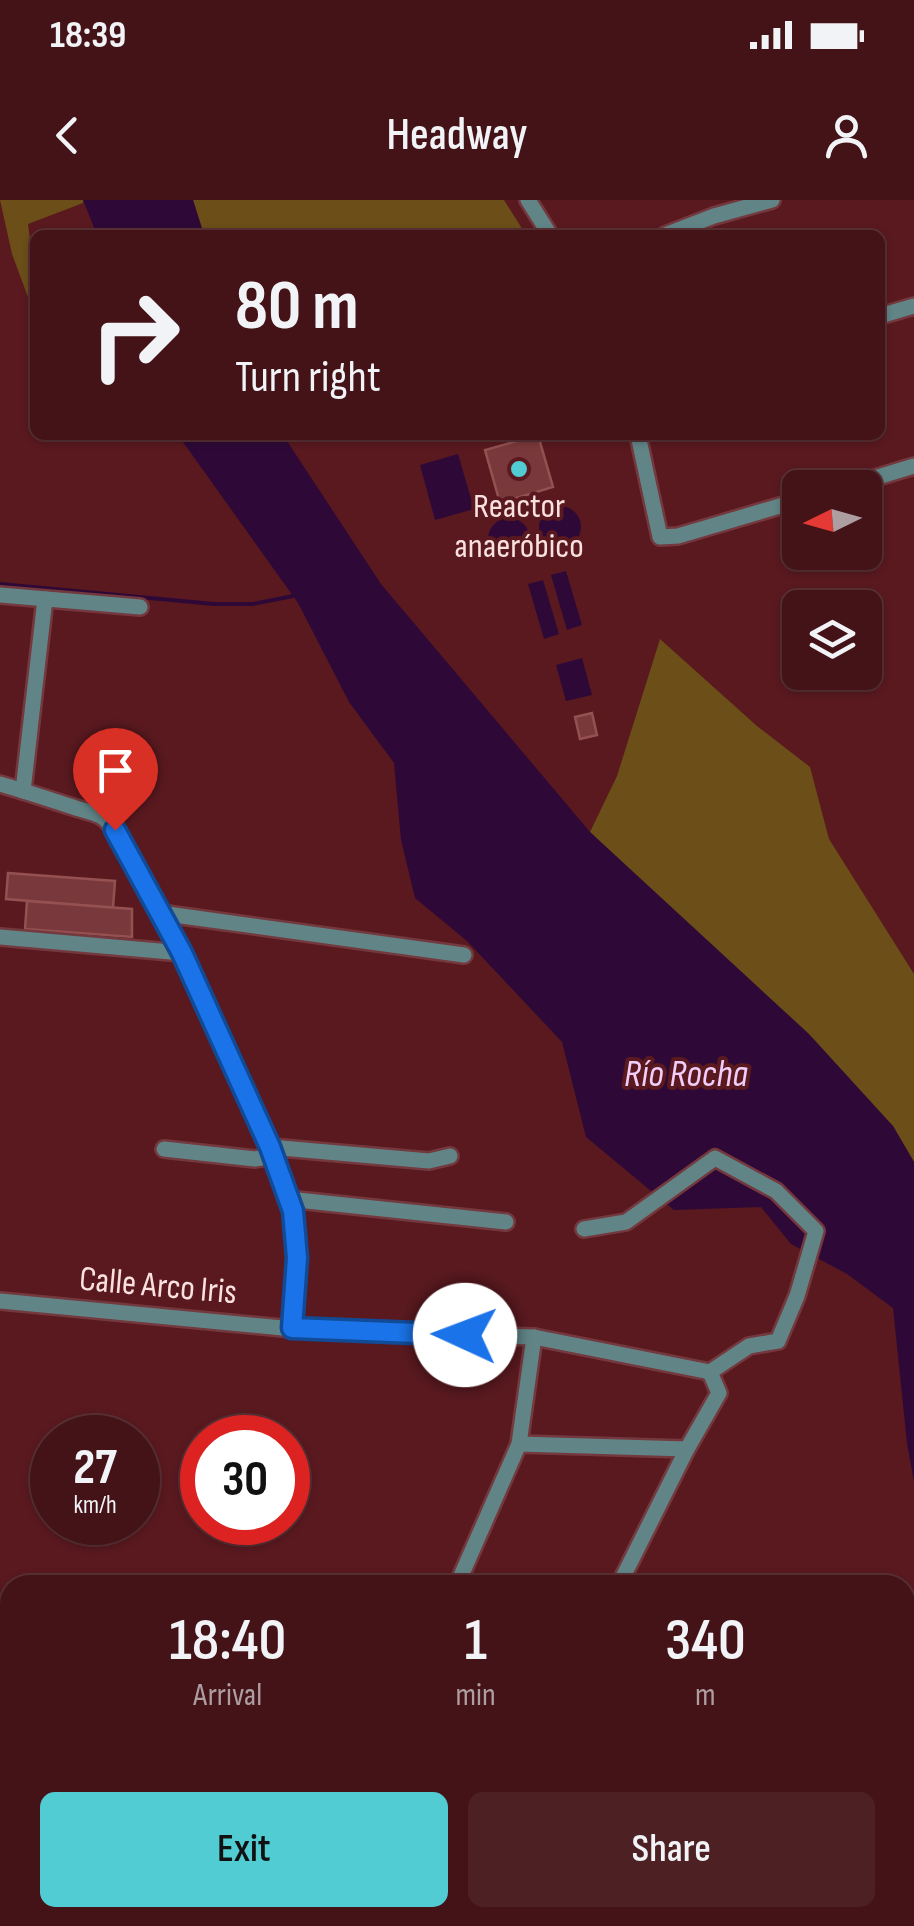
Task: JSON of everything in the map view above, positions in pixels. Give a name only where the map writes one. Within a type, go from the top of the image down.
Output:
[{"type":"street","points":[[528,200],[547,230]]},
{"type":"street","points":[[678,230],[772,200]]},
{"type":"street","points":[[885,315],[914,306]]},
{"type":"street","points":[[639,440],[660,537],[678,536],[782,505]]},
{"type":"street","points":[[882,476],[914,466]]},
{"type":"street","points":[[0,595],[140,608]]},
{"type":"street","points":[[23,791],[44,599]]},
{"type":"street","points":[[0,784],[102,817],[130,856],[182,953],[271,1152],[293,1211],[297,1258],[292,1328]]},
{"type":"street","points":[[160,913],[464,954]]},
{"type":"street","points":[[0,937],[182,953]]},
{"type":"street","points":[[164,1149],[255,1158],[271,1152],[429,1161],[450,1156]]},
{"type":"street","points":[[584,1229],[626,1222],[716,1158],[776,1191],[816,1230],[778,1341],[749,1346],[710,1372],[719,1393],[623,1575]]},
{"type":"street","points":[[288,1199],[506,1222]]},
{"type":"street","name":"Calle Arco Iris","points":[[0,1302],[292,1328],[534,1337],[710,1372]]},
{"type":"street","points":[[461,1575],[519,1444],[534,1337]]},
{"type":"street","points":[[519,1444],[686,1450]]},
{"type":"shaded area","points":[[0,200],[83,200],[28,224],[30,303],[12,254]]},
{"type":"shaded area","points":[[193,200],[504,200],[523,230],[202,230]]},
{"type":"shaded area","points":[[660,639],[757,726],[810,767],[829,839],[914,974],[914,1162],[893,1126],[590,832],[617,776]]},
{"type":"water","points":[[83,200],[193,200],[202,230],[95,230]]},
{"type":"water","name":"Río Rocha","points":[[182,440],[286,440],[381,584],[590,832],[809,1034],[893,1126],[914,1162],[914,1482],[893,1308],[847,1274],[791,1244],[761,1207],[674,1210],[586,1137],[562,1042],[467,941],[415,898],[401,840],[394,763],[349,702],[298,603]]},
{"type":"water","points":[[458,454],[474,509],[435,520],[420,465]]},
{"type":"water","points":[[560,506],[575,512],[581,527],[575,542],[560,548],[545,542],[539,527],[545,512]]},
{"type":"water","points":[[509,518],[524,524],[530,539],[524,554],[509,560],[494,554],[488,539],[494,524]]},
{"type":"water","points":[[566,571],[582,625],[567,630],[551,575]]},
{"type":"water","points":[[543,580],[559,634],[544,639],[528,584]]},
{"type":"water","points":[[582,658],[592,695],[566,701],[556,665]]},
{"type":"building","name":"Reactor anaeróbico","points":[[520,440],[539,440],[553,487],[500,503],[485,450]]},
{"type":"building","points":[[592,713],[597,735],[580,739],[575,717]]},
{"type":"building","points":[[8,873],[115,881],[113,908],[6,899]]},
{"type":"building","points":[[27,901],[132,909],[132,937],[25,929]]},
{"type":"waterway","points":[[0,584],[214,604],[253,604],[293,596]]},
{"type":"place","name":"Reactor anaeróbico","points":[[519,469]]},
{"type":"route","points":[[115,830],[182,953],[270,1147],[293,1211],[297,1258],[292,1328],[465,1335]]}]
